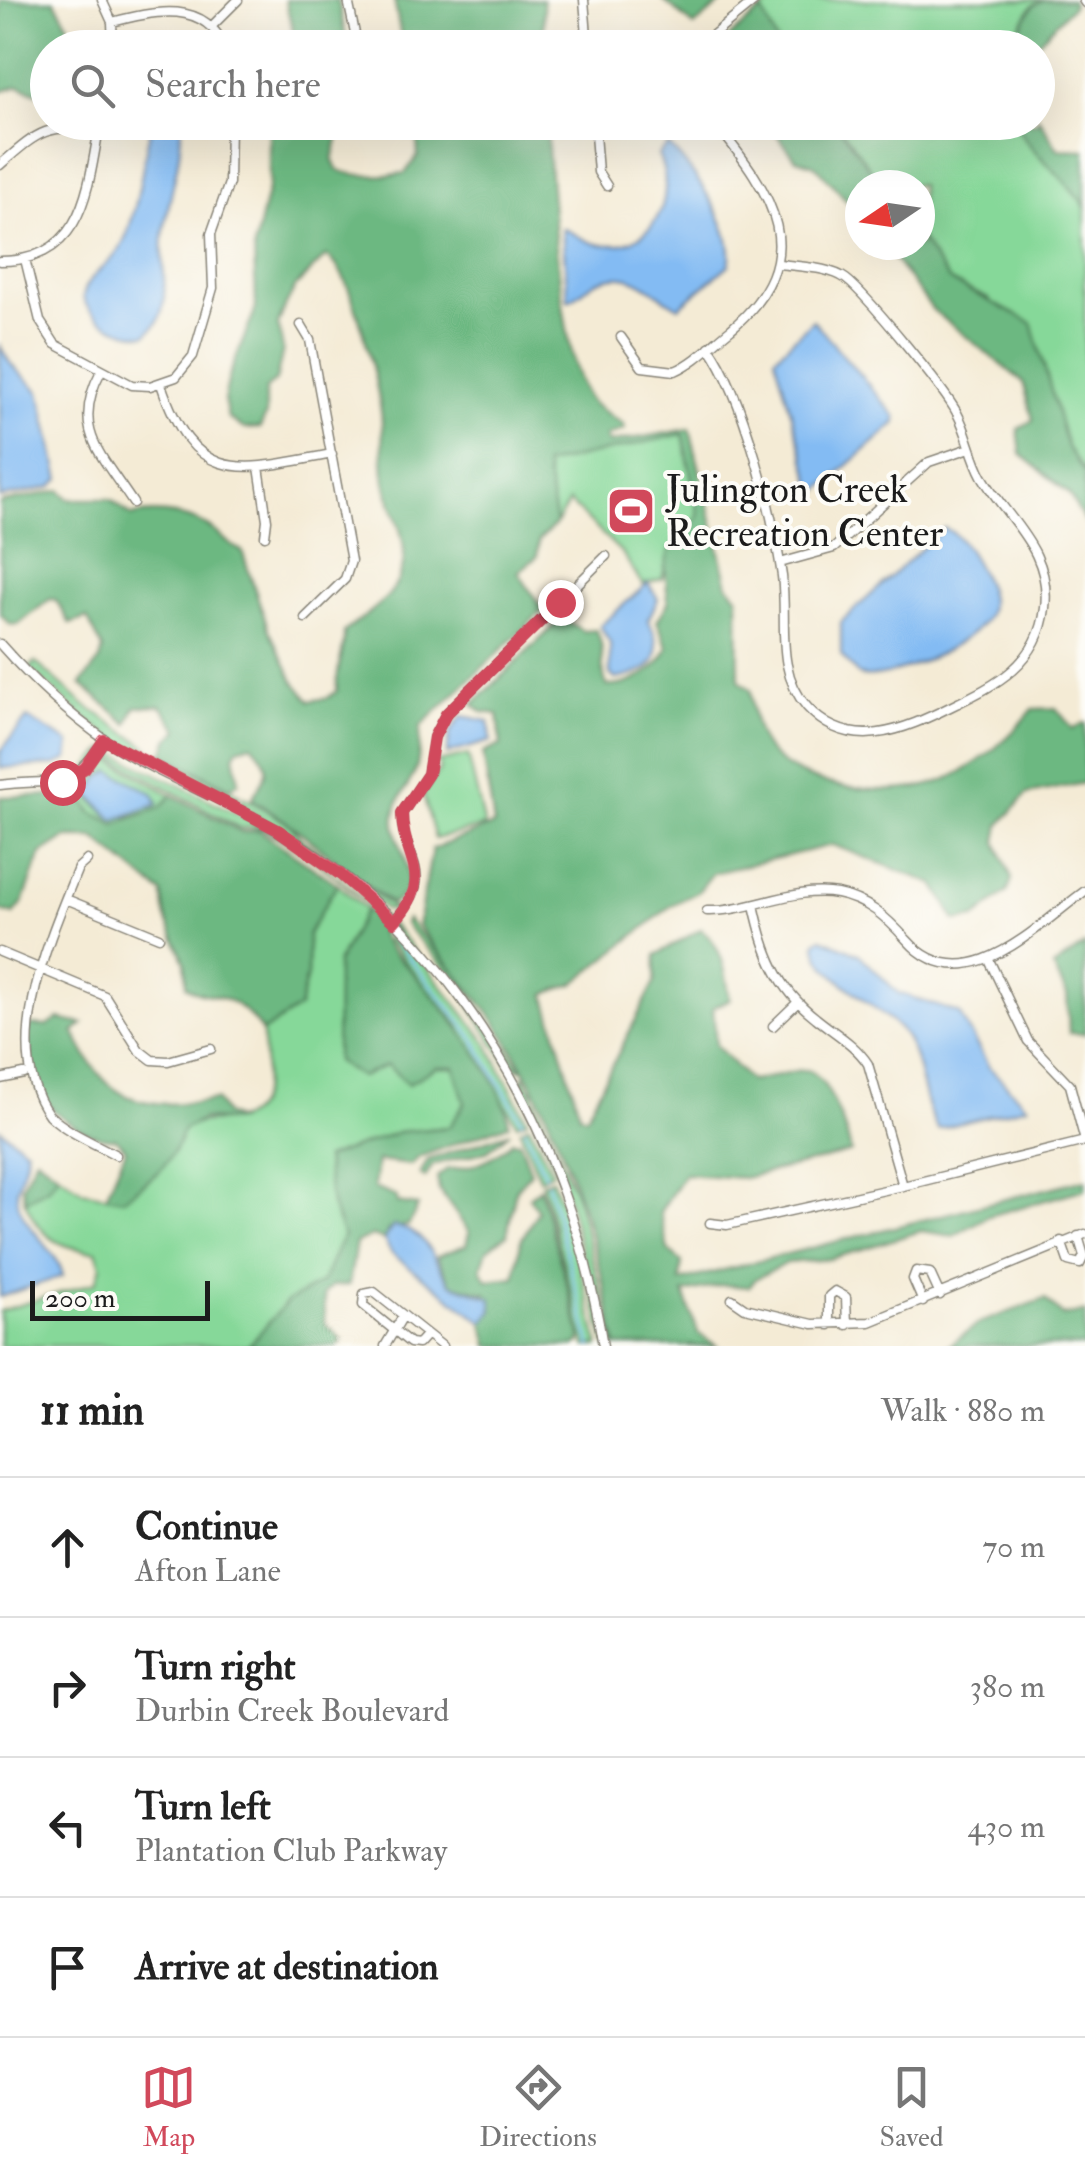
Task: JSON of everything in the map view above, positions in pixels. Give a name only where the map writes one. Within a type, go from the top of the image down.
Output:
[{"type":"street","points":[[102,0],[112,30]]},
{"type":"street","points":[[213,25],[238,0]]},
{"type":"street","points":[[348,0],[354,30]]},
{"type":"street","points":[[584,0],[586,30]]},
{"type":"street","points":[[719,30],[756,0]]},
{"type":"street","points":[[112,22],[174,7],[192,11],[216,30]]},
{"type":"street","points":[[0,165],[31,140]]},
{"type":"street","points":[[0,260],[25,259],[55,245],[77,220],[86,199],[97,140]]},
{"type":"street","points":[[25,259],[40,321],[48,336],[101,371],[132,385],[161,384],[180,373],[193,356],[214,288],[211,234],[229,183],[230,140]]},
{"type":"street","points":[[595,140],[598,172],[607,186]]},
{"type":"street","points":[[621,337],[633,360],[652,371],[675,372],[766,296],[780,264],[773,217],[728,140]]},
{"type":"street","points":[[709,347],[736,396],[780,563],[786,668],[804,705],[830,725],[870,736],[896,732],[996,685],[1025,658],[1039,634],[1045,578],[1031,542],[986,482],[954,407],[849,282],[837,274],[780,264]]},
{"type":"street","points":[[301,325],[310,340],[350,567],[345,579],[305,618]]},
{"type":"street","points":[[101,371],[87,400],[87,427],[133,502]]},
{"type":"street","points":[[161,384],[177,426],[197,450],[228,466],[259,467],[332,454]]},
{"type":"street","points":[[780,563],[834,548],[929,462],[970,448]]},
{"type":"street","points":[[259,467],[268,520],[265,536]]},
{"type":"street","points":[[394,922],[410,900],[417,878],[402,813],[428,774],[442,720],[606,556]]},
{"type":"street","points":[[0,644],[44,689],[104,740],[278,830],[341,875],[394,922],[466,1005],[528,1107],[573,1222],[603,1346]]},
{"type":"street","points":[[0,786],[52,784],[70,779],[85,768],[104,740]]},
{"type":"street","points":[[88,860],[78,868],[22,1010],[24,1074],[35,1098],[56,1121],[116,1155]]},
{"type":"street","points":[[707,911],[808,894],[838,895],[880,912],[930,960],[958,966],[990,960],[1085,891]]},
{"type":"street","points":[[66,899],[160,937]]},
{"type":"street","points":[[754,904],[772,966],[797,1003],[858,1051],[868,1064],[903,1186]]},
{"type":"street","points":[[0,952],[105,996],[139,1050],[152,1060],[211,1049]]},
{"type":"street","points":[[710,1222],[728,1225],[1085,1141],[1070,1086],[1028,1041],[990,960]]},
{"type":"street","points":[[773,1026],[797,1003]]},
{"type":"street","points":[[0,1079],[24,1074]]},
{"type":"street","points":[[732,1299],[745,1308],[829,1326],[884,1319],[1061,1241],[1081,1235],[1084,1256],[1080,1264],[1068,1261],[1061,1241]]},
{"type":"street","points":[[923,1302],[913,1279],[916,1272],[930,1274],[940,1295]]},
{"type":"street","points":[[829,1326],[828,1300],[835,1291],[846,1297],[847,1325]]},
{"type":"street","points":[[427,1334],[414,1344],[363,1305],[364,1294],[374,1292],[404,1316],[427,1334],[442,1346]]},
{"type":"street","points":[[385,1346],[404,1316]]},
{"type":"green space","points":[[0,0],[54,0],[69,30],[30,30],[30,90],[19,86],[0,92]]},
{"type":"green space","points":[[285,0],[338,0],[344,30],[293,30]]},
{"type":"green space","points":[[394,0],[543,0],[544,30],[400,30]]},
{"type":"green space","points":[[663,0],[726,0],[694,26]]},
{"type":"green space","points":[[777,0],[1044,0],[1032,6],[1018,30],[771,30],[762,10]]},
{"type":"green space","points":[[1044,0],[1072,0],[1073,5],[1049,30],[1018,30],[1033,6]]},
{"type":"green space","points":[[762,10],[771,30],[738,30]]},
{"type":"green space","points":[[269,140],[338,140],[333,160],[337,169],[370,176],[405,173],[418,156],[417,140],[547,140],[558,268],[580,381],[591,402],[623,424],[625,429],[606,436],[608,443],[690,429],[728,585],[738,597],[739,680],[751,690],[759,735],[782,763],[802,774],[850,788],[923,787],[980,760],[1033,709],[1056,708],[1073,729],[1085,723],[1085,783],[1027,794],[1000,825],[997,842],[1012,879],[1008,891],[975,918],[956,921],[934,884],[833,845],[713,873],[698,892],[672,905],[574,984],[545,994],[580,1114],[586,1116],[655,982],[656,955],[701,929],[719,952],[730,1000],[713,1007],[716,1045],[750,1081],[806,1070],[814,1073],[829,1092],[851,1152],[744,1178],[684,1174],[660,1212],[668,1250],[682,1262],[680,1281],[1085,1179],[1085,1189],[989,1216],[953,1236],[921,1231],[830,1259],[787,1263],[755,1279],[749,1287],[724,1285],[684,1293],[698,1333],[717,1346],[617,1346],[586,1218],[538,1095],[494,1020],[418,925],[432,849],[494,825],[483,753],[501,745],[498,714],[482,712],[473,704],[562,618],[583,631],[596,630],[607,686],[643,676],[668,648],[657,621],[668,603],[665,567],[669,551],[699,516],[683,434],[545,465],[556,524],[539,540],[537,557],[518,572],[543,610],[421,726],[417,766],[395,816],[407,867],[407,887],[392,904],[252,799],[266,767],[252,744],[238,748],[234,755],[239,782],[230,788],[163,754],[168,740],[179,730],[161,706],[135,707],[128,724],[81,684],[100,660],[103,649],[87,618],[70,624],[56,600],[50,599],[18,625],[9,624],[0,613],[0,503],[60,490],[69,499],[110,499],[132,516],[152,513],[187,518],[207,526],[242,551],[268,628],[294,681],[310,701],[327,698],[337,691],[344,632],[391,592],[402,570],[404,548],[385,482],[381,412],[362,327],[345,281],[326,256],[296,286],[278,324],[283,349],[276,381],[266,389],[266,415],[260,428],[244,429],[228,418],[224,400],[229,376],[256,308],[254,247],[269,184]]},
{"type":"green space","points":[[781,140],[849,140],[871,170],[845,170],[845,198],[815,165],[796,159]]},
{"type":"green space","points":[[849,140],[1026,140],[1085,207],[1085,474],[989,299],[950,281],[935,260],[935,170],[871,170]]},
{"type":"green space","points":[[1026,140],[1052,140],[1058,149],[1085,150],[1085,207],[1068,185]]},
{"type":"green space","points":[[895,260],[935,260],[950,281],[1032,323],[1067,447],[1085,474],[1085,523],[1069,494],[1021,454],[1018,429],[1033,420],[1023,382],[933,310]]},
{"type":"green space","name":"Julington Creek Recreation Center","points":[[683,433],[699,517],[669,551],[662,579],[642,584],[622,553],[569,502],[556,524],[545,465]]},
{"type":"green space","points":[[35,662],[83,704],[149,748],[147,753],[120,743],[87,719],[30,668]]},
{"type":"green space","points":[[106,749],[272,831],[336,877],[277,836],[260,828],[240,828],[102,752]]},
{"type":"green space","points":[[154,751],[240,795],[239,798],[230,799],[151,759]]},
{"type":"green space","points":[[100,754],[172,795],[160,808],[115,825],[92,812],[86,803],[57,795],[56,788],[78,779]],"holes":[[[111,771],[154,794],[158,804],[126,817],[110,817],[91,799],[90,788]]]},
{"type":"green space","points":[[468,755],[485,826],[435,839],[423,794],[440,769],[438,762]]},
{"type":"green space","points":[[57,795],[86,803],[92,812],[115,824],[160,808],[172,795],[242,832],[259,830],[337,884],[308,934],[307,975],[299,1008],[262,1032],[237,1005],[186,986],[185,962],[167,921],[162,893],[94,838],[66,838],[41,854],[23,903],[14,914],[0,911],[0,797]]},
{"type":"green space","points":[[244,797],[290,825],[301,839],[396,910],[386,910],[317,853],[241,805]]},
{"type":"green space","points":[[337,884],[366,909],[337,963],[387,1065],[408,1084],[436,1067],[454,1067],[466,1103],[449,1127],[398,1132],[325,1158],[331,1204],[343,1235],[322,1282],[287,1302],[248,1346],[0,1346],[0,1311],[96,1282],[101,1266],[96,1251],[71,1247],[44,1232],[25,1201],[49,1187],[59,1174],[83,1191],[123,1199],[160,1170],[183,1130],[203,1122],[235,1120],[255,1108],[264,1084],[262,1032],[299,1008],[307,975],[308,934]]},
{"type":"green space","points":[[367,904],[396,929],[387,929]]},
{"type":"green space","points":[[366,909],[377,922],[386,945],[472,1045],[497,1087],[509,1124],[419,1157],[411,1165],[377,1161],[374,1188],[397,1197],[397,1203],[418,1206],[409,1225],[389,1229],[384,1240],[372,1236],[356,1243],[349,1285],[332,1286],[324,1293],[325,1324],[343,1340],[335,1346],[248,1346],[287,1302],[322,1282],[343,1236],[331,1204],[325,1158],[398,1132],[449,1127],[465,1103],[454,1067],[436,1067],[408,1084],[387,1065],[361,1077],[336,1061],[337,963]]},
{"type":"green space","points":[[407,919],[458,977],[521,1069],[510,1067],[447,971],[405,924]]},
{"type":"green space","points":[[398,931],[486,1041],[527,1120],[517,1124],[459,1026],[387,940],[389,933]]},
{"type":"green space","points":[[1085,945],[1085,1034],[1069,1033],[1067,995],[1053,967]]},
{"type":"green space","points":[[58,1019],[83,1024],[74,1032],[86,1056],[113,1088],[146,1102],[216,1100],[225,1114],[239,1121],[203,1119],[183,1130],[173,1153],[152,1177],[123,1199],[106,1196],[126,1149],[115,1138],[95,1135],[64,1119],[42,1096],[35,1079],[27,1025],[47,1026]]},
{"type":"green space","points":[[524,1076],[575,1193],[615,1346],[606,1346],[567,1195],[520,1085]]},
{"type":"green space","points":[[529,1125],[552,1172],[540,1179],[520,1130]]},
{"type":"green space","points":[[510,1132],[487,1151],[433,1165],[425,1178],[420,1174],[428,1160]]},
{"type":"green space","points":[[512,1141],[520,1142],[531,1172],[516,1189],[507,1235],[487,1250],[481,1269],[487,1280],[515,1277],[521,1240],[538,1211],[529,1197],[540,1188],[581,1335],[581,1342],[575,1346],[489,1346],[483,1322],[492,1311],[487,1293],[451,1284],[437,1256],[466,1245],[469,1232],[439,1190],[437,1177],[447,1169],[482,1162]]},
{"type":"green space","points":[[36,1157],[59,1174],[49,1187],[25,1201],[22,1186]]},
{"type":"green space","points":[[552,1179],[571,1228],[599,1346],[586,1346],[542,1183]]},
{"type":"green space","points":[[1045,1299],[1063,1316],[1085,1312],[1085,1346],[948,1346],[981,1322]]},
{"type":"water","points":[[149,140],[181,140],[163,238],[164,301],[156,325],[147,334],[119,329],[100,319],[83,297],[90,281],[121,247],[136,202]]},
{"type":"water","points":[[668,145],[711,200],[727,235],[729,265],[679,307],[640,283],[619,277],[594,283],[568,300],[562,228],[588,241],[617,245],[646,231],[662,205],[664,172],[658,155]]},
{"type":"water","points":[[813,320],[896,417],[896,423],[815,494],[775,357]]},
{"type":"water","points":[[0,346],[10,363],[40,392],[60,479],[51,487],[0,498]]},
{"type":"water","points":[[944,528],[962,542],[981,574],[989,593],[988,614],[967,637],[929,659],[889,674],[858,675],[841,655],[841,622]]},
{"type":"water","points":[[648,583],[658,599],[648,620],[657,652],[648,667],[615,679],[610,674],[610,643],[600,626]]},
{"type":"water","points":[[462,716],[489,721],[491,741],[447,754],[450,733]]},
{"type":"water","points":[[27,718],[70,743],[68,759],[57,765],[0,768],[0,752]]},
{"type":"water","points":[[111,771],[154,794],[158,804],[114,820],[89,794],[100,777]]},
{"type":"water","points":[[822,938],[859,954],[898,993],[959,1013],[989,1067],[1027,1106],[938,1129],[909,1043],[893,1022],[826,966],[816,942]]},
{"type":"water","points":[[0,1129],[26,1149],[18,1203],[63,1276],[0,1297]]},
{"type":"water","points":[[393,1226],[423,1240],[451,1284],[492,1298],[492,1311],[483,1322],[392,1254],[384,1240]]},
{"type":"waterway","points":[[392,937],[472,1036],[522,1121]]},
{"type":"waterway","points":[[525,1129],[545,1175]]},
{"type":"waterway","points":[[548,1183],[591,1346]]},
{"type":"place","name":"Julington Creek Recreation Center","points":[[631,511]]},
{"type":"route","points":[[62,782],[85,768],[104,740],[278,830],[341,875],[394,922],[410,900],[417,878],[411,845],[402,827],[402,813],[428,774],[434,737],[442,720],[560,602]]}]
